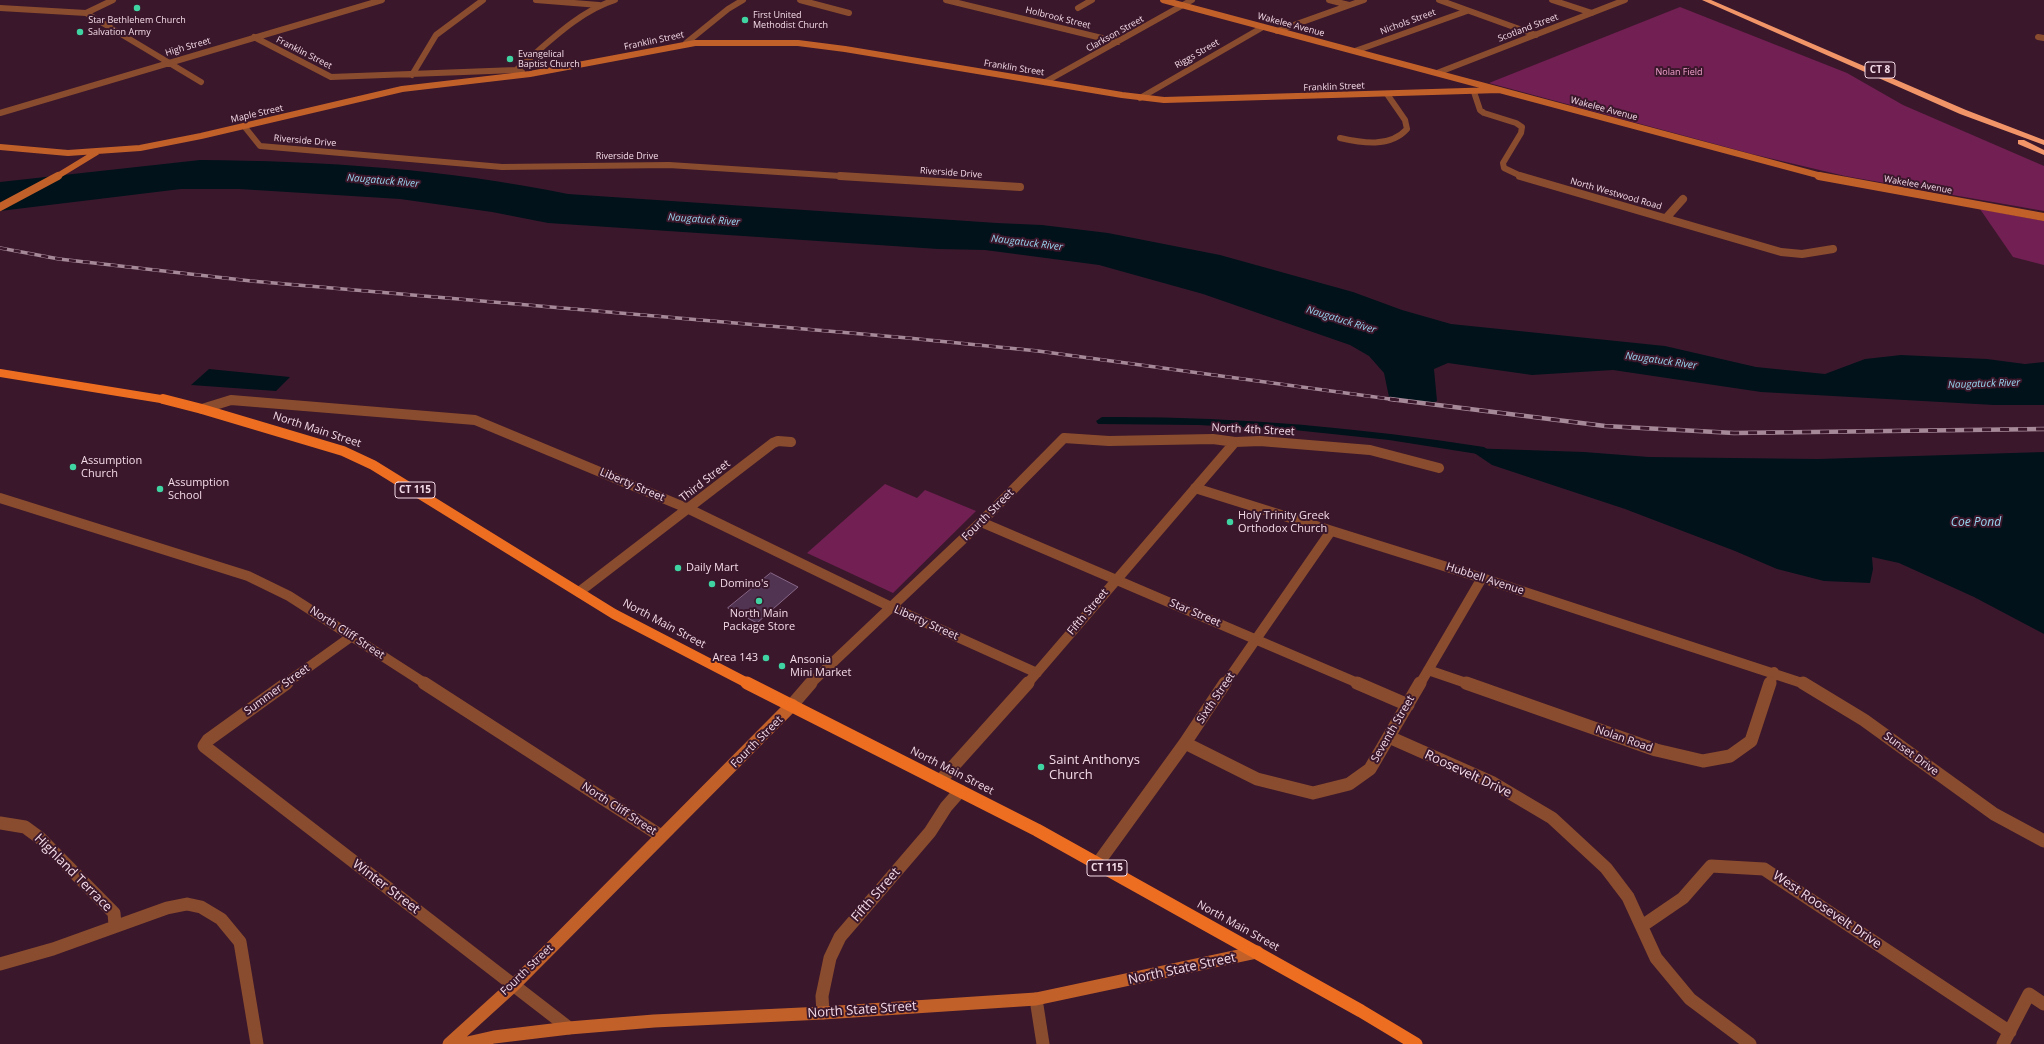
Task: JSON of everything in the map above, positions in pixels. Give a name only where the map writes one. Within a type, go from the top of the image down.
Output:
[{"type":"highway","name":"CT 8","points":[[1705,0],[1903,86],[2044,143]]},
{"type":"highway","name":"CT 8","points":[[1717,0],[1954,102],[2044,137]]},
{"type":"highway","points":[[1903,86],[2044,153]]},
{"type":"main road","name":"Wakelee Avenue","points":[[1163,0],[1818,176],[2044,216]]},
{"type":"main road","name":"Franklin Street","points":[[530,74],[592,63],[686,43],[798,43],[853,50],[1140,98],[1185,100],[1474,92],[1499,90]]},
{"type":"main road","name":"Maple Street","points":[[0,207],[72,168],[97,152],[164,144],[402,89],[530,74]]},
{"type":"main road","points":[[0,146],[33,151],[97,152]]},
{"type":"main road","name":"North Main Street","points":[[0,373],[154,397],[202,409],[344,451],[373,465],[614,614],[1098,863],[1257,952],[1416,1044]]},
{"type":"main road","name":"Fourth Street","points":[[449,1044],[514,985],[792,706]]},
{"type":"main road","name":"North State Street","points":[[463,1044],[494,1037],[569,1028],[654,1021],[823,1013],[1036,998],[1089,989],[1257,952]]},
{"type":"street","points":[[86,13],[113,0]]},
{"type":"street","name":"High Street","points":[[0,113],[168,62],[382,0]]},
{"type":"street","points":[[412,75],[436,35],[483,0]]},
{"type":"street","points":[[536,0],[599,5]]},
{"type":"street","points":[[516,70],[571,25],[599,5],[615,0]]},
{"type":"street","points":[[686,43],[728,9],[743,0]]},
{"type":"street","points":[[800,0],[849,13]]},
{"type":"street","name":"Holbrook Street","points":[[946,0],[1118,42]]},
{"type":"street","points":[[1078,8],[1092,0]]},
{"type":"street","name":"Clarkson Street","points":[[1045,82],[1192,0]]},
{"type":"street","points":[[1329,0],[1349,5]]},
{"type":"street","points":[[1277,31],[1364,0]]},
{"type":"street","points":[[1439,0],[1536,35]]},
{"type":"street","points":[[1552,0],[1592,13]]},
{"type":"street","name":"Scotland Street","points":[[1437,73],[1625,0]]},
{"type":"street","points":[[0,8],[86,13],[201,82]]},
{"type":"street","name":"Nichols Street","points":[[1355,51],[1467,11]]},
{"type":"street","name":"Riggs Street","points":[[1140,98],[1263,27]]},
{"type":"street","name":"Franklin Street","points":[[254,37],[328,76],[412,75],[516,70],[530,74]]},
{"type":"street","name":"North Westwood Road","points":[[1474,92],[1480,110],[1484,113],[1516,123],[1522,128],[1521,133],[1503,163],[1504,168],[1508,171],[1781,252],[1802,254],[1833,249]]},
{"type":"street","points":[[1340,138],[1360,142],[1380,142],[1395,138],[1404,132],[1407,129],[1405,120],[1387,94]]},
{"type":"street","name":"Riverside Drive","points":[[244,126],[260,146],[461,164],[502,167],[669,165],[1020,187]]},
{"type":"street","points":[[1667,218],[1683,199]]},
{"type":"street","name":"Liberty Street","points":[[202,409],[231,400],[475,420],[689,509],[891,607],[1037,673]]},
{"type":"street","name":"North 4th Street","points":[[1064,438],[1109,441],[1213,439],[1235,442],[1260,441],[1370,450],[1439,468]]},
{"type":"street","name":"Fourth Street","points":[[792,706],[812,682],[981,522],[1064,438]]},
{"type":"street","name":"Third Street","points":[[579,592],[774,443],[778,441],[791,442]]},
{"type":"street","name":"Fifth Street","points":[[940,781],[1037,673],[1235,442]]},
{"type":"street","name":"Hubbell Avenue","points":[[1195,488],[1774,672]]},
{"type":"street","name":"North Cliff Street","points":[[0,498],[248,576],[289,596],[661,836]]},
{"type":"street","name":"Star Street","points":[[981,522],[1408,704]]},
{"type":"street","name":"Sixth Street","points":[[1098,863],[1185,743],[1255,639],[1331,531]]},
{"type":"street","name":"Seventh Street","points":[[1185,743],[1257,779],[1313,793],[1349,784],[1370,769],[1482,578]]},
{"type":"street","name":"Summer Street","points":[[204,746],[208,740],[352,636]]},
{"type":"street","name":"Nolan Road","points":[[1428,670],[1656,750],[1703,761],[1730,756],[1751,741],[1774,672]]},
{"type":"street","name":"Sunset Drive","points":[[1774,672],[1805,684],[1864,720],[1994,814],[2044,841]]},
{"type":"street","name":"Roosevelt Drive","points":[[1389,737],[1493,783],[1552,818],[1606,868],[1628,897],[1656,958],[1690,999],[1750,1044]]},
{"type":"street","name":"Winter Street","points":[[204,746],[569,1028]]},
{"type":"street","name":"Fifth Street","points":[[823,1013],[822,996],[830,958],[840,937],[930,832],[946,807],[960,791]]},
{"type":"street","name":"Highland Terrace","points":[[0,823],[25,827],[40,838],[114,914],[115,925]]},
{"type":"street","name":"West Roosevelt Drive","points":[[1642,926],[1683,898],[1711,866],[1764,869],[2006,1038]]},
{"type":"street","name":"Highland Terrace","points":[[0,964],[43,952],[115,925],[170,907],[185,904],[202,908],[219,917],[234,932],[240,942],[257,1044]]},
{"type":"street","points":[[2006,1038],[2028,994],[2044,1004]]},
{"type":"street","points":[[1036,998],[1043,1044]]},
{"type":"green space","name":"Nolan Field","points":[[1680,7],[1847,73],[1903,105],[2044,166],[2044,211],[1845,176],[1752,154],[1489,83]]},
{"type":"green space","points":[[1980,209],[2044,221],[2044,265],[2013,257]]},
{"type":"green space","points":[[885,484],[917,498],[925,490],[976,511],[893,593],[807,553]]},
{"type":"water","name":"Naugatuck River","points":[[200,160],[292,162],[385,168],[477,178],[568,194],[1042,225],[1108,233],[1220,255],[1353,292],[1402,310],[1451,324],[1665,346],[1756,367],[1825,374],[1865,359],[1901,355],[1987,359],[2025,364],[2044,362],[2044,405],[1994,405],[1761,392],[1613,370],[1532,375],[1448,363],[1434,369],[1437,401],[1431,404],[1389,397],[1384,373],[1369,356],[1350,345],[1203,294],[1099,265],[985,250],[938,249],[548,223],[492,212],[400,199],[239,189],[181,189],[0,211],[0,182]]},
{"type":"water","points":[[209,369],[290,377],[276,391],[191,385]]},
{"type":"water","name":"Coe Pond","points":[[1467,448],[1584,452],[1649,457],[1818,459],[2044,452],[2044,634],[1974,597],[1899,563],[1872,557],[1873,569],[1870,583],[1824,581],[1777,569],[1735,551],[1625,509],[1492,465]]},
{"type":"building","name":"North Main Package Store","points":[[771,573],[798,587],[757,623],[728,608]]},
{"type":"waterway","points":[[1102,421],[1198,421],[1246,423],[1342,431],[1437,443],[1484,451]]},
{"type":"railway","points":[[0,248],[59,259],[251,281],[908,338],[1038,351],[1397,400]]},
{"type":"railway","points":[[1390,399],[1605,426],[1734,433],[2044,429]]},
{"type":"place","name":"Star Bethlehem Church","points":[[137,8]]},
{"type":"place","name":"First United Methodist Church","points":[[745,20]]},
{"type":"place","name":"Salvation Army","points":[[80,32]]},
{"type":"place","name":"Evangelical Baptist Church","points":[[510,59]]},
{"type":"place","name":"Assumption Church","points":[[73,467]]},
{"type":"place","name":"Assumption School","points":[[160,489]]},
{"type":"place","name":"Holy Trinity Greek Orthodox Church","points":[[1230,522]]},
{"type":"place","name":"Daily Mart","points":[[678,568]]},
{"type":"place","name":"Domino's","points":[[712,584]]},
{"type":"place","name":"North Main Package Store","points":[[759,601]]},
{"type":"place","name":"Area 143","points":[[766,658]]},
{"type":"place","name":"Ansonia Mini Market","points":[[782,666]]},
{"type":"place","name":"Saint Anthonys Church","points":[[1041,767]]}]
